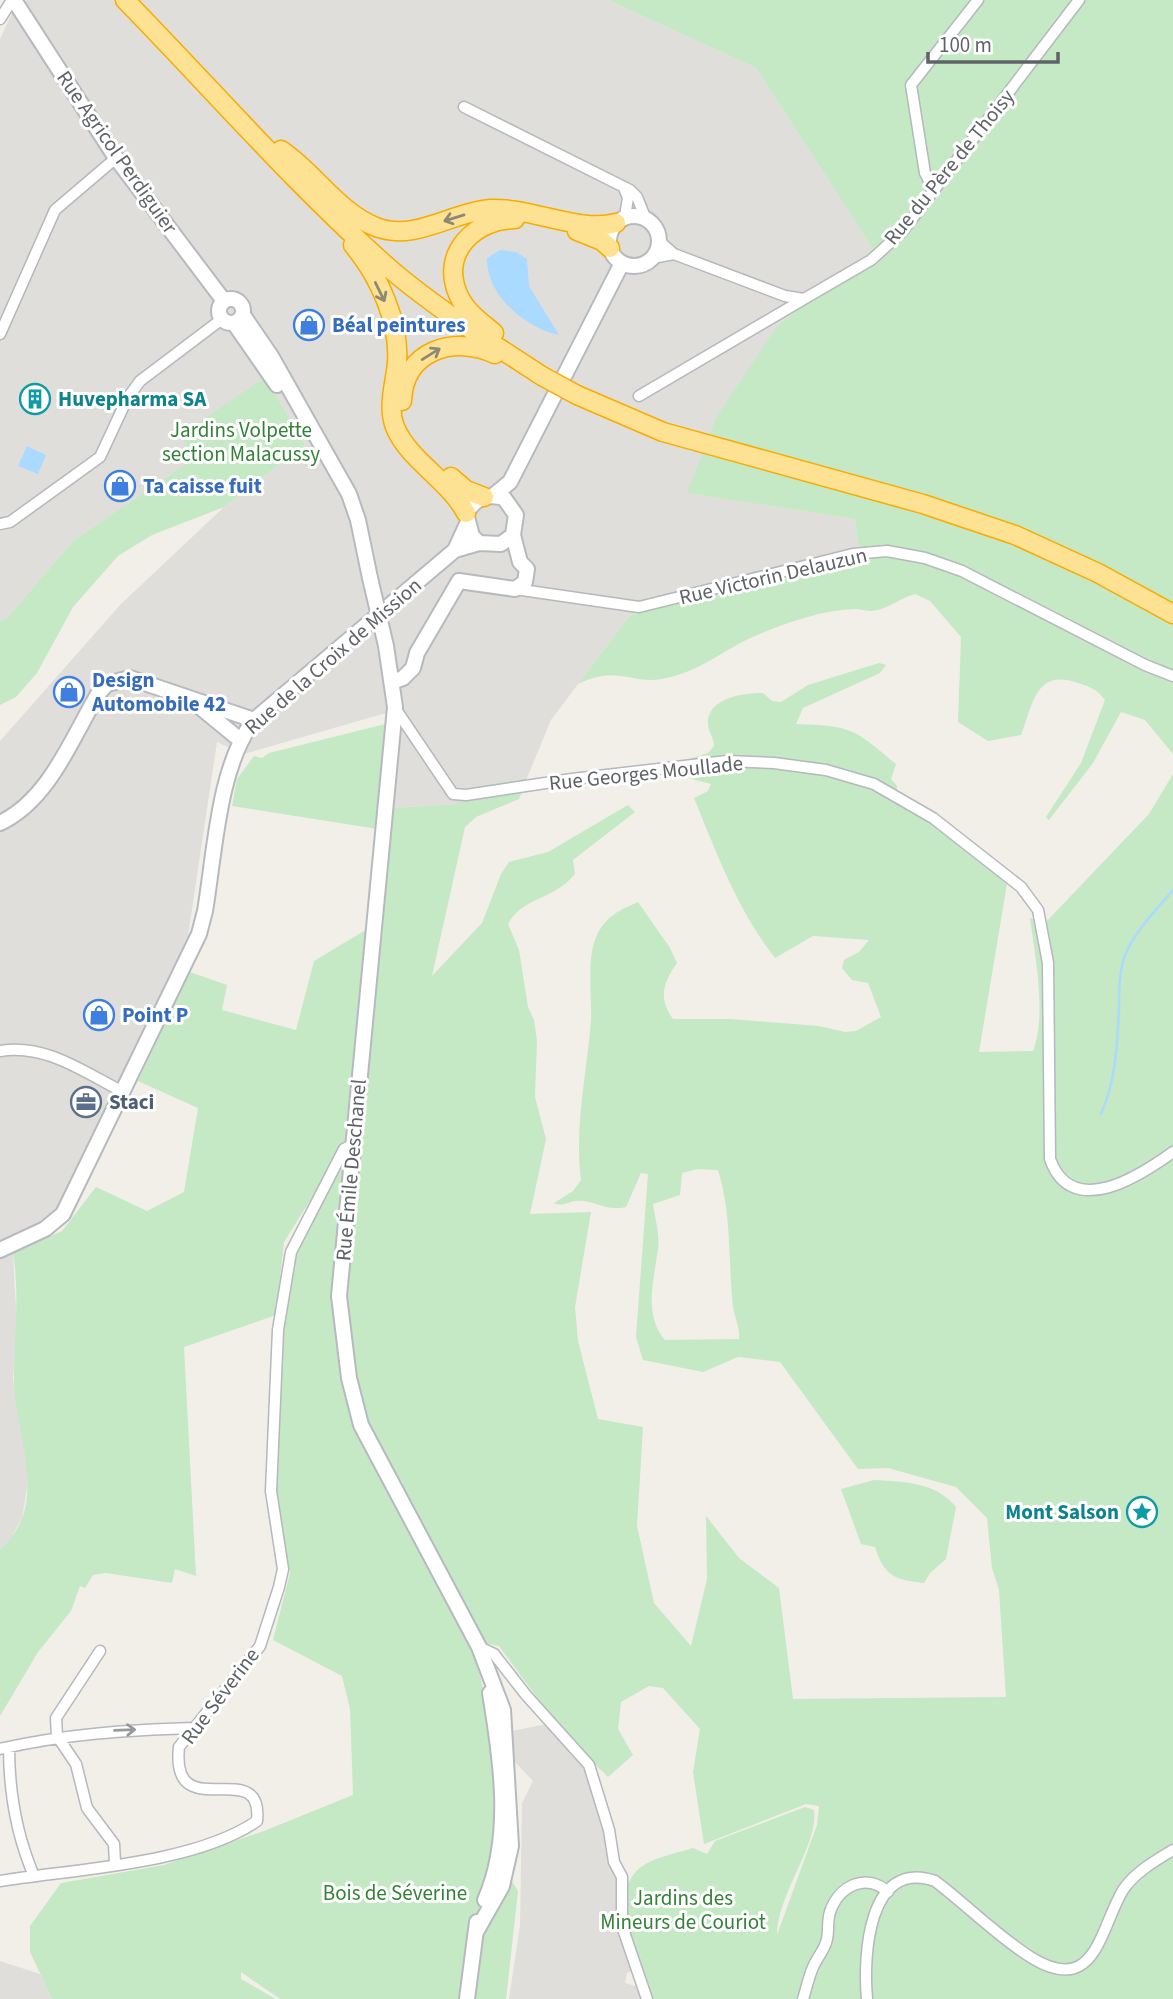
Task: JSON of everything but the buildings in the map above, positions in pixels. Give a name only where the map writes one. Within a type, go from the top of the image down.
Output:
[{"type":"highway","points":[[125,0],[262,143],[362,256],[391,313],[397,361],[392,394],[396,428],[408,445],[450,489],[467,519]]},
{"type":"highway","points":[[136,0],[369,239],[430,292],[544,373]]},
{"type":"highway","points":[[262,143],[409,284],[577,392],[688,440],[923,504],[1015,535],[1087,568],[1173,614]]},
{"type":"highway","points":[[281,150],[301,163],[356,216],[386,230],[413,230],[487,209],[527,211],[602,227],[621,219]]},
{"type":"highway","points":[[526,360],[466,309],[458,294],[453,270],[461,245],[480,226],[505,219],[521,219],[588,234],[610,248]]},
{"type":"highway","points":[[489,496],[456,483],[410,433],[402,408],[407,377],[428,354],[460,344],[482,348],[544,373]]},
{"type":"highway","points":[[577,392],[709,438],[928,495],[988,514],[1101,565],[1173,604]]},
{"type":"main road","name":"Rue Agricol Perdiguier","points":[[13,0],[116,158],[224,301],[238,302],[233,319],[278,367],[349,494],[361,532],[387,652]]},
{"type":"main road","points":[[645,217],[653,224],[659,241],[652,258],[637,267],[621,265],[610,248],[608,239],[621,219],[645,217]]},
{"type":"main road","points":[[507,540],[517,524],[510,504],[510,482],[621,265]]},
{"type":"main road","points":[[224,301],[219,313],[233,319]]},
{"type":"main road","points":[[455,550],[473,502],[489,496],[510,482]]},
{"type":"main road","points":[[489,496],[510,504]]},
{"type":"main road","points":[[467,519],[471,536],[479,543]]},
{"type":"main road","points":[[455,550],[479,543],[507,540]]},
{"type":"main road","points":[[392,682],[403,678],[413,668],[417,653],[459,581],[515,589],[527,580],[527,569],[507,540]]},
{"type":"main road","name":"Rue de la Croix de Mission","points":[[0,1250],[45,1228],[63,1214],[199,934],[228,768],[239,739],[254,720],[455,550]]},
{"type":"main road","points":[[487,584],[514,577],[518,557]]},
{"type":"main road","points":[[387,652],[408,658],[417,653]]},
{"type":"main road","name":"Rue Émile Deschanel","points":[[387,652],[395,707],[339,1296],[349,1378],[361,1424],[479,1647],[503,1710],[511,1846],[502,1886],[476,1932],[467,1999]]},
{"type":"main road","points":[[0,822],[13,816],[39,792],[98,694],[107,684],[130,678],[190,701],[254,720]]},
{"type":"main road","points":[[190,701],[239,739]]},
{"type":"street","points":[[0,19],[13,0]]},
{"type":"street","points":[[934,190],[925,173],[911,85],[978,0]]},
{"type":"street","name":"Rue du Père de Thoisy","points":[[639,396],[871,260],[902,232],[1079,0]]},
{"type":"street","points":[[464,107],[624,188],[637,197],[645,217]]},
{"type":"street","points":[[0,334],[55,210],[116,158]]},
{"type":"street","points":[[621,219],[628,198],[624,188]]},
{"type":"street","points":[[659,241],[674,254],[785,296],[804,299]]},
{"type":"street","points":[[652,258],[674,254]]},
{"type":"street","points":[[0,524],[10,522],[100,457],[127,399],[140,381],[233,319]]},
{"type":"street","name":"Rue Victorin Delauzun","points":[[515,589],[639,607],[853,554],[887,551],[925,558],[962,571],[1145,665],[1173,676]]},
{"type":"street","name":"Rue Georges Moullade","points":[[395,707],[453,794],[466,795],[572,779],[727,761],[774,763],[826,770],[874,784],[933,818],[1021,887],[1038,910],[1048,963],[1050,1159],[1053,1168],[1072,1186],[1090,1190],[1110,1188],[1138,1176],[1173,1152]]},
{"type":"street","points":[[0,1051],[23,1048],[41,1050],[123,1092]]},
{"type":"street","name":"Rue Séverine","points":[[0,1881],[174,1854],[242,1832],[257,1821],[258,1807],[254,1795],[248,1791],[209,1791],[187,1782],[178,1758],[179,1747],[260,1646],[279,1587],[283,1569],[271,1491],[278,1330],[291,1252],[344,1149],[354,1144]]},
{"type":"street","points":[[479,1647],[494,1654],[589,1765],[609,1830],[614,1862],[622,1877],[622,1926],[648,1999]]},
{"type":"street","points":[[100,1651],[56,1718],[57,1736],[76,1764],[87,1808],[114,1843],[116,1863]]},
{"type":"street","points":[[34,1876],[23,1850],[15,1818],[5,1748],[57,1736],[101,1731],[194,1728]]},
{"type":"street","points":[[867,1999],[866,1952],[869,1928],[895,1883],[923,1877],[935,1881],[1031,1958],[1051,1968],[1070,1969],[1088,1961],[1097,1951],[1125,1888],[1141,1871],[1173,1850]]},
{"type":"street","points":[[803,1999],[815,1962],[828,1938],[829,1915],[835,1901],[846,1888],[860,1881],[877,1882],[888,1892]]},
{"type":"shaded area","points":[[27,0],[608,0],[756,68],[873,249],[778,325],[688,493],[855,519],[860,558],[630,615],[551,720],[527,778],[457,790],[457,804],[392,808],[400,709],[244,754],[217,742],[188,936],[58,1209],[13,1253],[17,1328],[13,1379],[29,1477],[22,1518],[10,1540],[0,1549],[0,741],[121,604],[224,507],[305,445],[265,377],[181,436],[196,458],[73,541],[6,619],[0,621],[0,39],[13,11]]},
{"type":"shaded area","points":[[547,1724],[582,1763],[600,1812],[610,1863],[618,1885],[618,1919],[622,1941],[632,1971],[627,1973],[625,1983],[639,1987],[643,1999],[509,1999],[520,1925],[522,1803],[533,1781],[515,1762],[512,1731]]},
{"type":"shaded area","points":[[0,1961],[40,1974],[52,1999],[0,1999]]},
{"type":"green space","points":[[608,0],[1173,0],[1173,754],[1145,720],[1121,712],[1093,763],[1049,820],[1046,817],[1081,763],[1105,700],[1086,686],[1053,680],[1038,691],[1021,735],[988,741],[958,722],[961,637],[930,601],[915,594],[877,610],[831,611],[784,624],[671,677],[646,680],[616,675],[593,678],[578,684],[630,615],[860,558],[855,519],[687,493],[717,416],[778,325],[873,249],[756,68]]},
{"type":"green space","name":"Jardins Volpette section Malacussy","points":[[265,377],[305,445],[224,507],[152,535],[118,556],[73,607],[37,673],[16,697],[0,705],[0,621],[6,619],[73,541],[195,458],[180,435]]},
{"type":"green space","name":"Jardins des Mineurs de Couriot","points":[[879,663],[886,665],[880,673],[803,708],[796,724],[841,728],[870,743],[896,764],[891,779],[897,786],[897,800],[933,822],[1007,884],[979,1052],[1033,1051],[1040,1003],[1030,918],[1045,923],[1149,814],[1173,774],[1173,1999],[651,1999],[634,1954],[626,1919],[627,1887],[634,1874],[661,1857],[693,1848],[707,1854],[715,1841],[805,1807],[814,1810],[810,1838],[783,1903],[777,1935],[817,1825],[819,1806],[806,1804],[704,1844],[693,1772],[700,1729],[663,1688],[649,1686],[621,1702],[618,1729],[633,1755],[608,1777],[564,1734],[499,1646],[484,1643],[366,1423],[344,1317],[392,808],[457,804],[456,790],[527,778],[519,799],[476,817],[465,827],[432,976],[482,923],[501,874],[509,862],[548,852],[628,805],[635,812],[573,860],[575,874],[567,883],[521,908],[508,924],[519,950],[528,1007],[534,1020],[537,1040],[535,1097],[546,1139],[530,1214],[591,1212],[575,1307],[578,1341],[598,1419],[643,1427],[637,1526],[654,1603],[691,1646],[707,1579],[706,1516],[739,1558],[779,1588],[793,1699],[1006,1697],[999,1590],[992,1568],[987,1518],[956,1487],[888,1468],[858,1469],[780,1362],[738,1357],[703,1372],[643,1360],[636,1337],[648,1174],[641,1173],[626,1207],[611,1208],[582,1201],[554,1203],[573,1191],[581,1180],[579,1140],[591,1020],[592,954],[601,928],[619,911],[638,902],[670,948],[677,963],[668,977],[664,997],[673,1019],[731,1019],[819,1026],[845,1032],[856,1031],[881,1017],[868,983],[852,980],[842,968],[844,960],[859,952],[869,940],[813,936],[775,958],[739,901],[694,798],[708,791],[711,784],[692,779],[683,772],[686,760],[708,753],[714,746],[708,725],[709,716],[719,703],[736,696],[763,693],[772,701],[781,702],[808,685]],"holes":[[[697,1169],[718,1170],[726,1204],[733,1307],[739,1339],[665,1340],[658,1330],[652,1308],[658,1243],[653,1204],[680,1195],[682,1173]]]},
{"type":"green space","points":[[389,723],[378,829],[232,806],[237,779],[254,756],[262,758],[269,753]]},
{"type":"green space","points":[[369,928],[349,1138],[284,1242],[276,1315],[184,1347],[196,1576],[175,1569],[172,1583],[106,1573],[93,1575],[85,1588],[80,1586],[71,1611],[38,1652],[0,1716],[0,1549],[16,1531],[24,1511],[27,1489],[15,1398],[16,1299],[13,1253],[62,1231],[96,1187],[147,1211],[184,1192],[198,1108],[138,1081],[190,972],[227,985],[222,1010],[296,1030],[314,961]]},
{"type":"green space","name":"Bois de Séverine","points":[[345,1162],[336,1303],[345,1388],[358,1430],[475,1650],[493,1739],[494,1852],[518,1891],[506,1999],[280,1999],[241,1972],[241,1979],[276,1999],[52,1999],[30,1952],[30,1926],[61,1883],[164,1865],[264,1831],[353,1795],[350,1709],[342,1676],[273,1640],[290,1573],[274,1483],[281,1351],[297,1245]]},
{"type":"green space","points":[[874,1480],[929,1488],[956,1507],[946,1559],[930,1573],[924,1583],[892,1575],[882,1564],[875,1547],[861,1544],[841,1489]]},
{"type":"water","points":[[500,250],[516,252],[527,259],[529,286],[559,335],[533,325],[500,297],[488,272],[487,258]]},
{"type":"water","points":[[27,446],[46,455],[38,474],[18,466]]},
{"type":"waterway","points":[[1101,1114],[1115,1063],[1120,982],[1125,955],[1140,929],[1173,890]]},
{"type":"place","name":"Béal peintures","points":[[309,325]]},
{"type":"place","name":"Huvepharma SA","points":[[35,399]]},
{"type":"place","name":"Ta caisse fuit","points":[[120,486]]},
{"type":"place","name":"Design Automobile 42","points":[[69,692]]},
{"type":"place","name":"Point P","points":[[99,1015]]},
{"type":"place","name":"Staci","points":[[86,1102]]},
{"type":"place","name":"Mont Salson","points":[[1142,1512]]}]
